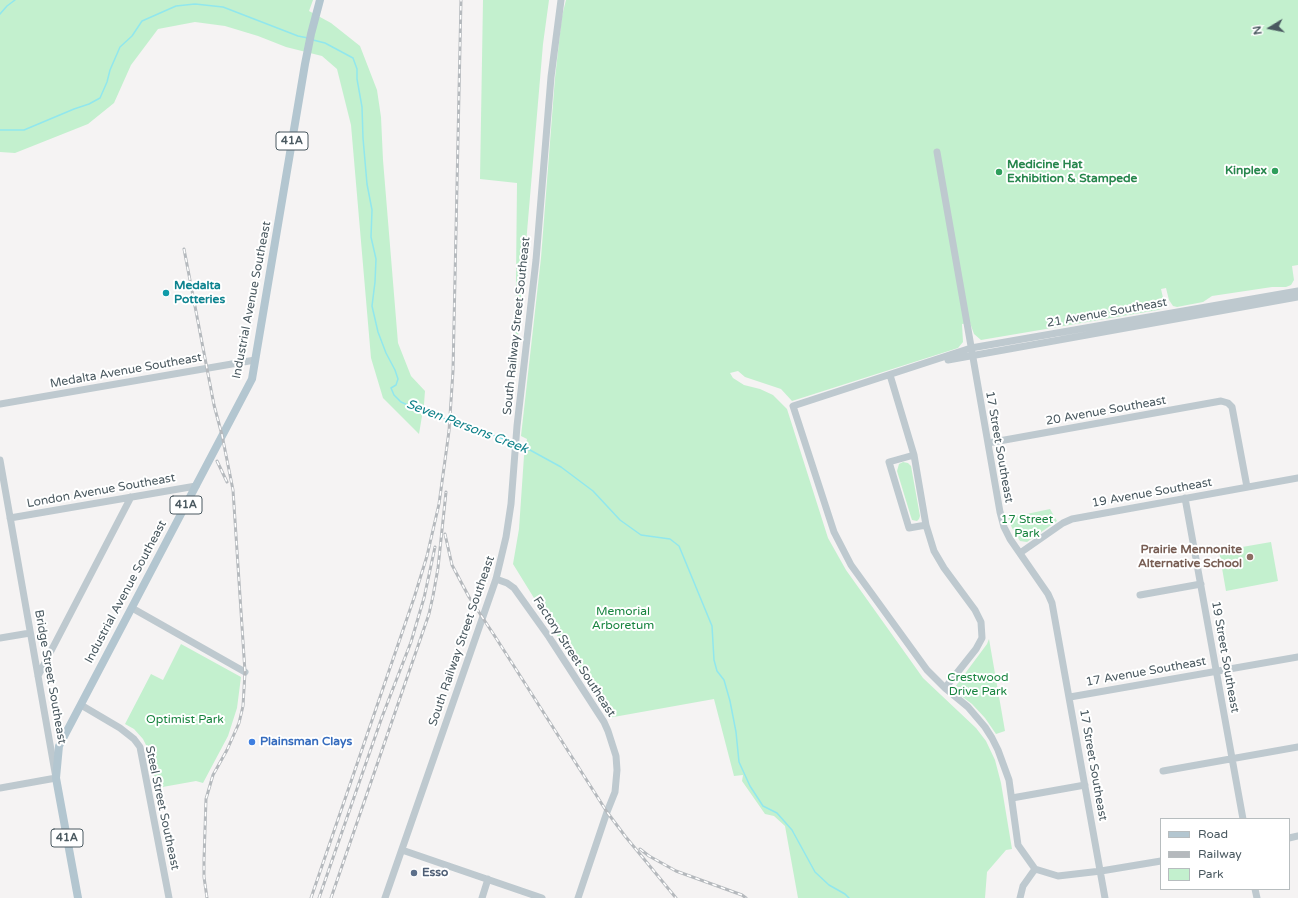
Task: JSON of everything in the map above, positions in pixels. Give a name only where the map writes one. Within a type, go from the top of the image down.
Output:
[{"type":"main road","name":"Industrial Avenue Southeast","points":[[56,778],[60,746],[252,379],[305,64],[320,0]]},
{"type":"main road","name":"Bridge Street Southeast","points":[[56,778],[78,898]]},
{"type":"street","name":"South Railway Street Southeast","points":[[385,898],[496,579],[506,538],[511,504],[514,459],[536,260],[551,77],[561,0]]},
{"type":"street","name":"17 Street Southeast","points":[[937,152],[1000,512],[1004,528],[1010,540],[1048,594],[1052,603],[1105,898]]},
{"type":"street","name":"21 Avenue Southeast","points":[[945,688],[927,670],[851,565],[834,532],[793,406],[922,365],[972,352],[1298,291]]},
{"type":"street","name":"21 Avenue Southeast","points":[[972,352],[1298,298]]},
{"type":"street","name":"Medalta Avenue Southeast","points":[[0,404],[255,360]]},
{"type":"street","points":[[890,375],[914,455],[926,525],[934,552],[975,610],[981,622],[982,638],[976,649],[945,688],[968,707],[992,738],[998,750],[1010,780],[1018,844],[1035,868],[1047,874],[1058,876],[1101,871],[1160,861]]},
{"type":"street","name":"20 Avenue Southeast","points":[[988,443],[1222,401],[1228,403],[1232,407],[1246,487]]},
{"type":"street","points":[[914,455],[889,462],[909,528],[926,525]]},
{"type":"street","name":"Bridge Street Southeast","points":[[0,460],[56,778]]},
{"type":"street","name":"19 Avenue Southeast","points":[[1020,553],[1063,523],[1072,519],[1298,478]]},
{"type":"street","name":"London Avenue Southeast","points":[[10,518],[196,486]]},
{"type":"street","points":[[38,676],[131,497]]},
{"type":"street","name":"19 Street Southeast","points":[[1185,498],[1243,818]]},
{"type":"street","name":"Factory Street Southeast","points":[[496,579],[507,583],[514,588],[549,637],[604,722],[616,756],[617,770],[615,792],[578,898]]},
{"type":"street","points":[[1140,596],[1201,584]]},
{"type":"street","points":[[132,608],[245,672]]},
{"type":"street","points":[[0,638],[30,633]]},
{"type":"street","name":"17 Avenue Southeast","points":[[1070,697],[1298,657]]},
{"type":"street","name":"Steel Street Southeast","points":[[81,705],[120,728],[134,738],[140,747],[169,898]]},
{"type":"street","points":[[1163,771],[1298,747]]},
{"type":"street","points":[[0,788],[56,778]]},
{"type":"street","points":[[1012,798],[1085,785]]},
{"type":"street","points":[[402,850],[542,898]]},
{"type":"street","points":[[1020,898],[1023,886],[1035,868]]},
{"type":"street","points":[[482,898],[488,879]]},
{"type":"green space","points":[[0,0],[313,0],[309,11],[331,23],[360,46],[377,90],[381,117],[383,160],[398,343],[411,376],[425,391],[419,434],[383,398],[371,358],[351,125],[337,69],[322,56],[286,47],[258,36],[225,26],[195,22],[158,29],[131,65],[114,103],[88,124],[15,153],[0,152]]},
{"type":"green space","points":[[483,0],[549,0],[543,44],[515,373],[517,183],[480,179]]},
{"type":"green space","name":"Memorial Arboretum","points":[[566,0],[1298,0],[1298,265],[1292,266],[1294,280],[1291,285],[1286,287],[1272,287],[1212,296],[1203,302],[1177,307],[1173,306],[1169,300],[1166,288],[1161,289],[1164,302],[1161,309],[1158,310],[981,340],[974,334],[970,323],[962,324],[963,342],[958,348],[792,401],[781,389],[745,377],[738,371],[730,373],[733,378],[744,385],[760,389],[773,395],[787,409],[828,538],[846,570],[923,678],[976,728],[986,741],[995,760],[1001,783],[1012,849],[1006,850],[987,872],[985,898],[798,898],[785,826],[774,816],[765,814],[742,781],[743,775],[734,776],[714,699],[608,718],[513,564],[519,529],[524,456],[527,439],[521,436],[541,258],[555,78],[562,16]]},
{"type":"green space","points":[[903,462],[908,463],[911,466],[920,516],[917,521],[912,520],[897,471],[899,464]]},
{"type":"green space","name":"17 Street Park","points":[[1050,509],[1057,521],[1027,542],[1020,541],[1008,518]]},
{"type":"green space","points":[[1271,542],[1278,581],[1226,591],[1219,551]]},
{"type":"green space","name":"Crestwood Drive Park","points":[[989,639],[1005,731],[996,734],[985,718],[972,704],[956,692],[955,687],[987,644]]},
{"type":"green space","name":"Optimist Park","points":[[181,644],[241,677],[237,708],[228,736],[203,783],[196,781],[157,788],[149,751],[143,739],[134,729],[125,724],[151,674],[163,680]]},
{"type":"waterway","points":[[0,14],[15,0]]},
{"type":"waterway","name":"Seven Persons Creek","points":[[0,130],[24,130],[89,104],[100,98],[120,47],[132,36],[142,21],[176,6],[195,4],[223,7],[298,36],[308,38]]},
{"type":"waterway","name":"Seven Persons Creek","points":[[313,40],[325,43],[353,58],[357,69],[357,79],[362,107],[367,184],[372,210],[371,237],[376,259],[372,306],[378,332],[398,379],[396,385],[391,388],[394,395],[401,402],[419,410],[514,443]]},
{"type":"waterway","name":"Seven Persons Creek","points":[[517,445],[530,450],[561,467],[593,491],[620,520],[641,535],[670,539],[679,546],[712,626],[714,660],[717,671],[724,680],[736,732],[739,762],[750,786],[763,806],[777,813],[792,830],[815,872],[829,885],[849,898]]},
{"type":"railway","points":[[311,898],[414,598],[427,556],[439,504],[449,431],[453,371],[461,0]]},
{"type":"railway","points":[[184,249],[214,405],[222,435],[233,490],[245,672],[243,706],[239,723],[227,750],[213,775],[206,799],[204,877],[207,898]]},
{"type":"railway","points":[[217,461],[227,482]]},
{"type":"railway","points":[[331,898],[429,614],[438,568],[446,492]]},
{"type":"railway","points":[[445,534],[452,565],[469,597],[607,812],[676,898]]},
{"type":"railway","points":[[319,898],[382,717],[411,642],[424,598],[435,547]]},
{"type":"railway","points":[[640,849],[649,856],[676,871],[742,895],[746,898]]},
{"type":"place","name":"Kinplex","points":[[1275,171]]},
{"type":"place","name":"Medicine Hat Exhibition & Stampede","points":[[999,172]]},
{"type":"place","name":"Medalta Potteries","points":[[166,293]]},
{"type":"place","name":"Prairie Mennonite Alternative School","points":[[1250,557]]},
{"type":"place","name":"Plainsman Clays","points":[[252,742]]},
{"type":"place","name":"Esso","points":[[414,873]]}]
